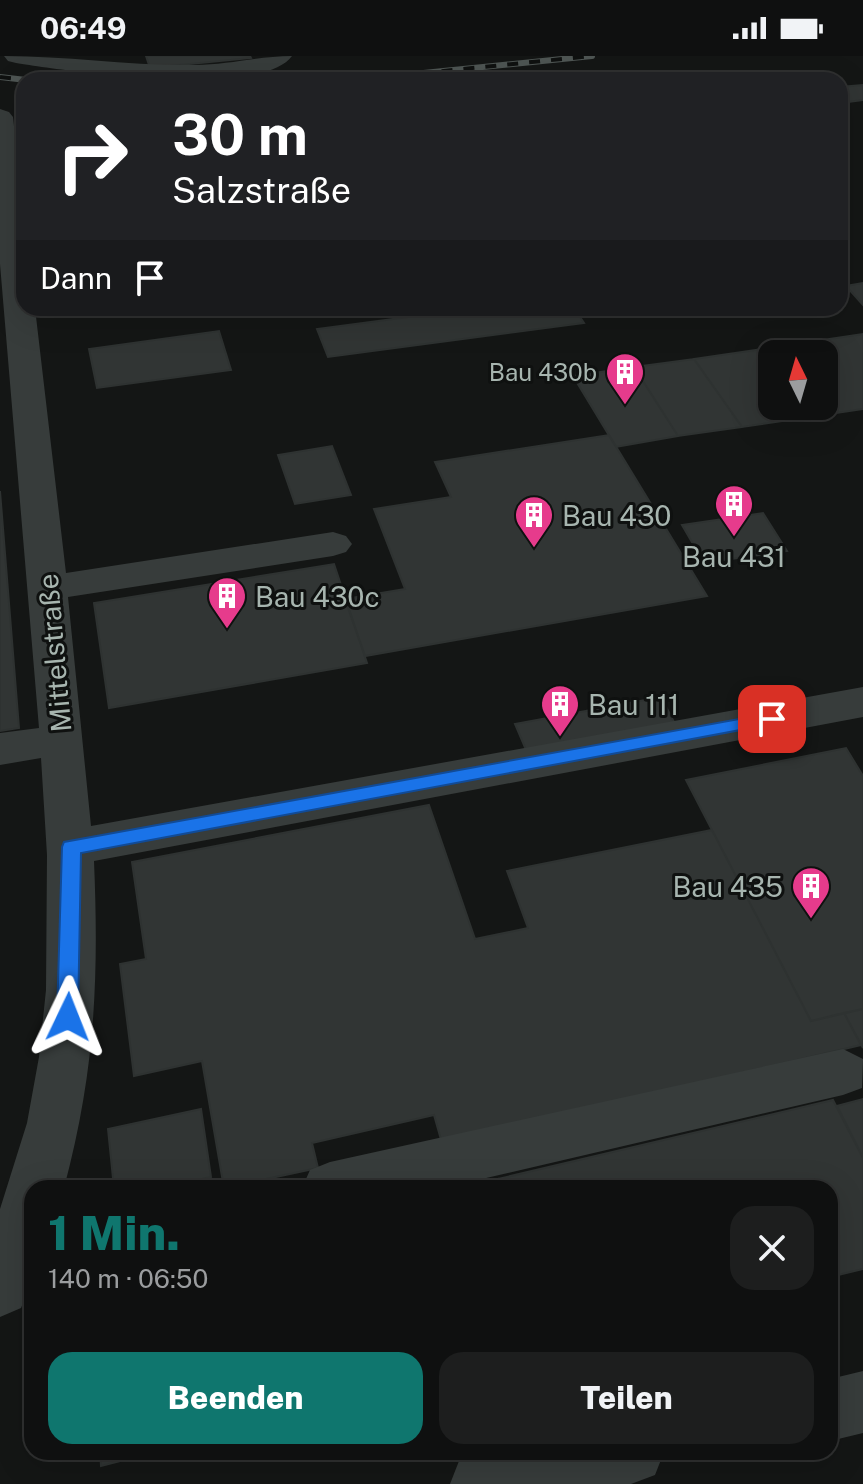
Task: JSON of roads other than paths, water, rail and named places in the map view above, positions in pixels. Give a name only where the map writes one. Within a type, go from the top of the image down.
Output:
[{"type":"street","points":[[31,57],[113,69],[193,72],[259,66],[280,56]]},
{"type":"street","name":"Mittelstraße","points":[[0,117],[16,208],[16,414],[48,588],[71,847],[72,921],[59,1106],[36,1180]]},
{"type":"street","points":[[48,588],[333,544]]},
{"type":"street","points":[[71,847],[863,702]]},
{"type":"street","points":[[0,749],[61,740]]},
{"type":"street","points":[[365,1180],[843,1072]]},
{"type":"street","points":[[838,1408],[863,1402]]},
{"type":"street","points":[[482,1484],[594,1460]]},
{"type":"railway","points":[[433,72],[592,56]]},
{"type":"railway","points":[[0,77],[16,79]]},
{"type":"place","name":"Bau 430b","points":[[625,406]]},
{"type":"place","name":"Bau 431","points":[[734,538]]},
{"type":"place","name":"Bau 430","points":[[534,549]]},
{"type":"place","name":"Bau 430c","points":[[227,630]]},
{"type":"place","name":"Bau 111","points":[[560,738]]},
{"type":"place","name":"Bau 435","points":[[811,920]]}]
